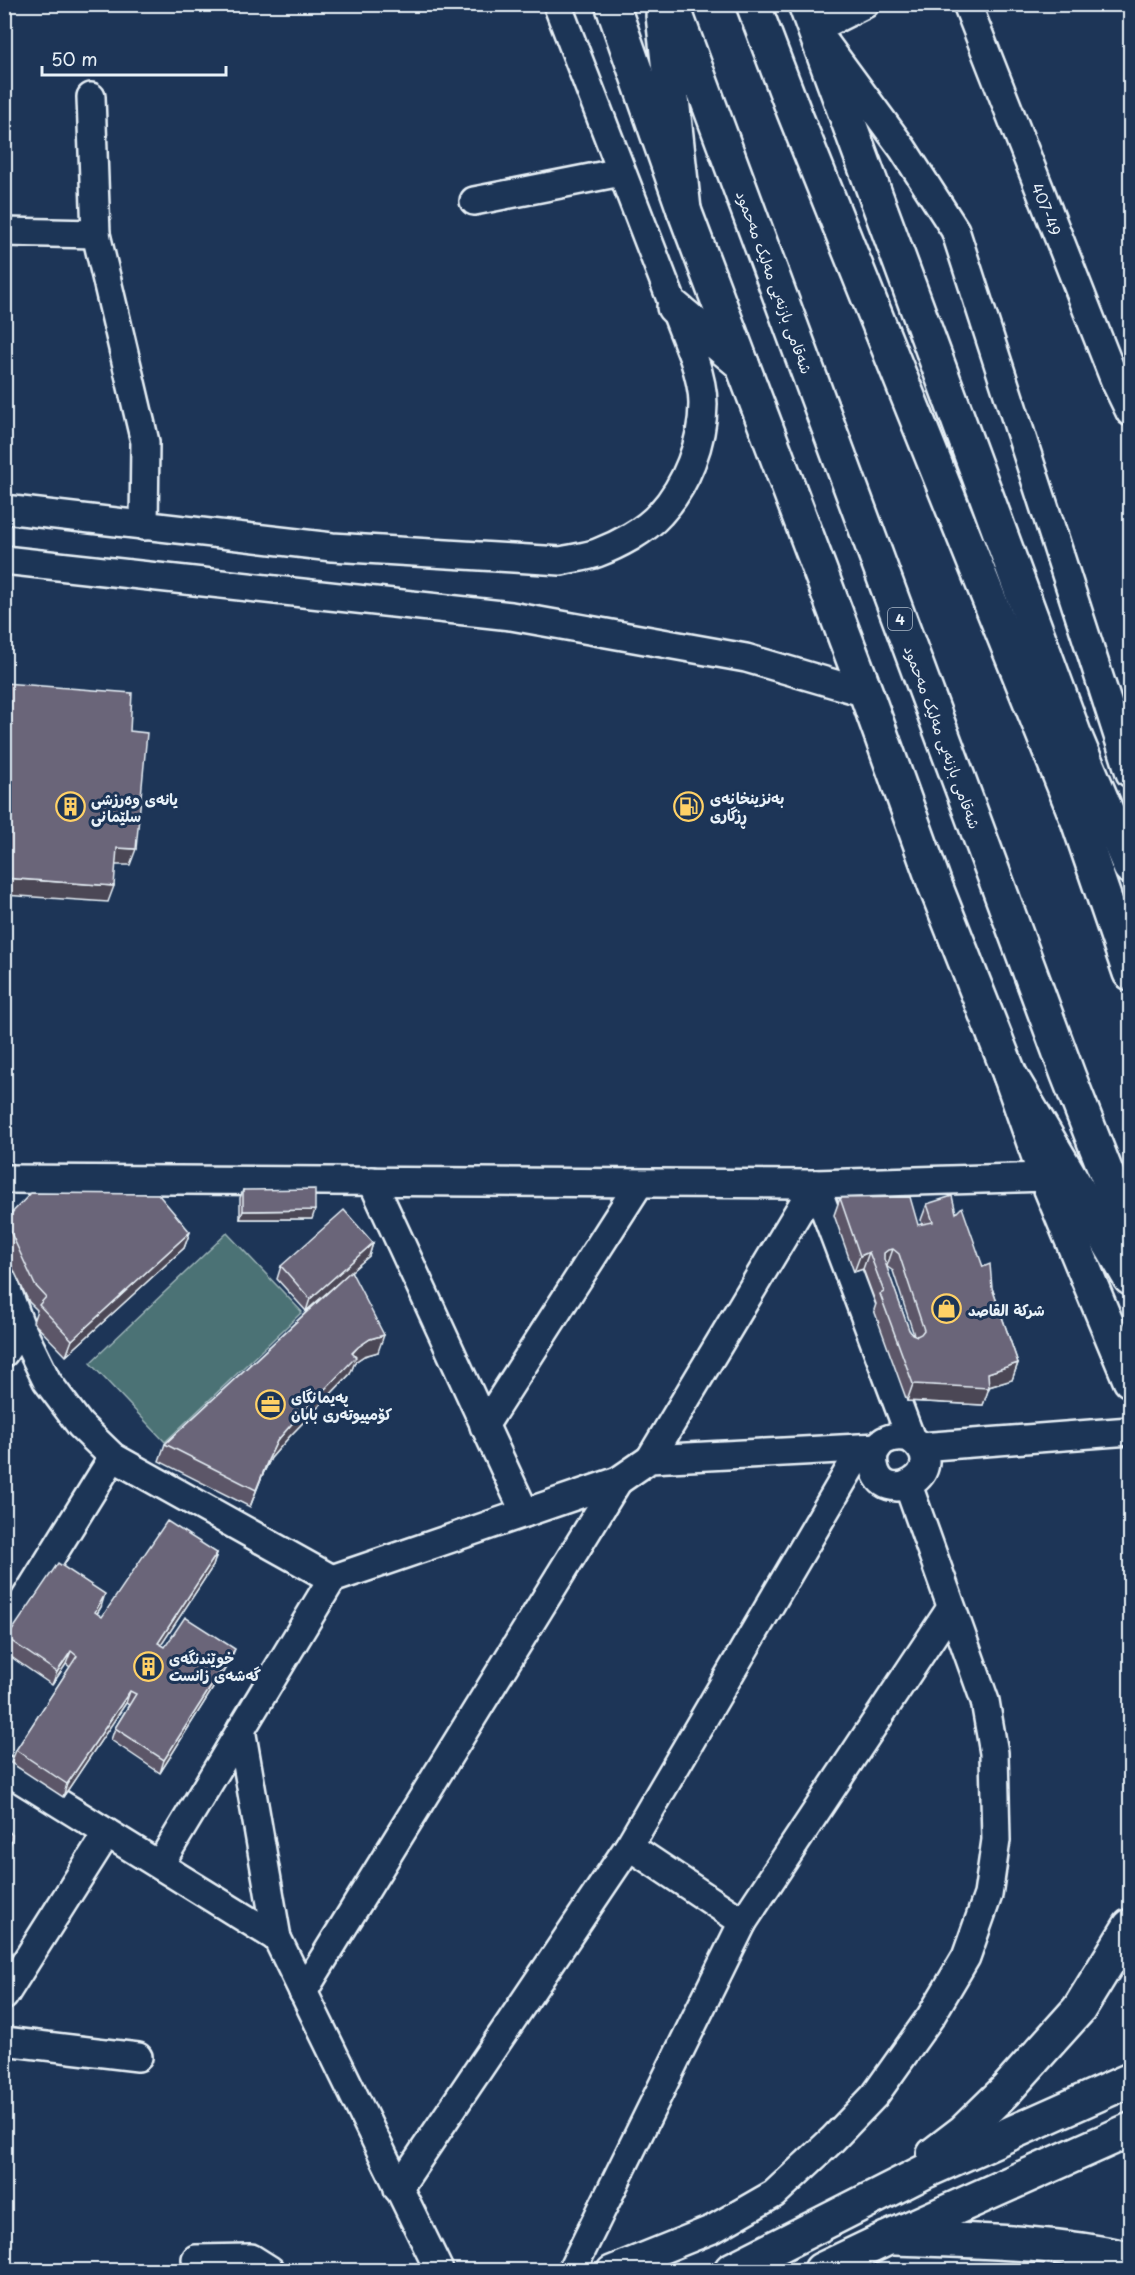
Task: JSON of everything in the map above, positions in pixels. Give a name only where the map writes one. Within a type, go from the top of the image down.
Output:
[{"type":"main road","points":[[612,4],[684,210],[866,693],[935,885],[1010,1075],[1046,1178],[1131,1380]]},
{"type":"main road","points":[[662,4],[684,210]]},
{"type":"main road","name":"شەقامی بازنەیی مەلیک مەحمود","points":[[672,4],[1064,1064],[1131,1233]]},
{"type":"main road","points":[[753,4],[794,112],[1078,821],[1131,973]]},
{"type":"main road","points":[[810,17],[1072,729],[1131,867]]},
{"type":"main road","points":[[674,307],[743,365]]},
{"type":"main road","points":[[1010,1075],[1131,1278]]},
{"type":"main road","points":[[885,2192],[964,2131],[1007,2089],[1079,2009],[1131,1926]]},
{"type":"main road","points":[[731,2271],[924,2172],[1131,2080]]},
{"type":"main road","points":[[821,2271],[888,2238],[1131,2130]]},
{"type":"main road","points":[[888,2238],[1006,2242],[1072,2248],[1131,2259]]},
{"type":"street","points":[[4,509],[343,548],[561,561],[597,553],[644,528],[660,514],[685,475],[696,449],[702,423],[701,382],[557,4]]},
{"type":"street","points":[[865,4],[810,17],[903,149],[955,230],[1131,773]]},
{"type":"street","name":"407-49","points":[[967,4],[1115,381],[1131,412]]},
{"type":"street","points":[[91,97],[96,234],[145,442],[144,526]]},
{"type":"street","points":[[474,201],[621,172]]},
{"type":"street","points":[[4,232],[96,234]]},
{"type":"street","points":[[4,560],[511,616],[746,658],[866,693]]},
{"type":"street","points":[[4,1179],[815,1184],[1046,1178]]},
{"type":"street","points":[[372,1181],[525,1513]]},
{"type":"street","points":[[484,1426],[639,1184]]},
{"type":"street","points":[[815,1184],[916,1443],[925,1460],[924,1468],[915,1482],[899,1487],[891,1486],[878,1476],[870,1448]]},
{"type":"street","points":[[160,1864],[332,1579],[618,1481],[650,1459],[815,1184]]},
{"type":"street","points":[[4,1282],[21,1328],[47,1381],[80,1425],[114,1457],[332,1579]]},
{"type":"street","points":[[4,1353],[21,1328]]},
{"type":"street","points":[[650,1459],[870,1448],[895,1436],[916,1443],[1131,1431]]},
{"type":"street","points":[[399,2188],[629,1846],[870,1448]]},
{"type":"street","points":[[4,1633],[114,1457]]},
{"type":"street","points":[[303,1992],[618,1481]]},
{"type":"street","points":[[611,2271],[713,2229],[774,2194],[832,2140],[875,2095],[931,2016],[966,1957],[989,1884],[996,1840],[996,1777],[990,1723],[985,1701],[908,1485]]},
{"type":"street","points":[[572,2271],[743,1922],[951,1608]]},
{"type":"street","points":[[241,1729],[277,1938],[439,2271]]},
{"type":"street","points":[[4,1769],[277,1938]]},
{"type":"street","points":[[4,1996],[107,1833]]},
{"type":"street","points":[[629,1846],[743,1922]]},
{"type":"street","points":[[4,2041],[138,2057]]},
{"type":"street","points":[[196,2259],[252,2258],[270,2271]]},
{"type":"green space","points":[[227,1233],[302,1312],[165,1442],[90,1363]]},
{"type":"building","name":"یانەی وەرزشی سلێمانی","points":[[4,683],[132,693],[130,731],[147,733],[136,849],[117,848],[114,886],[4,878]]},
{"type":"building","points":[[315,1189],[315,1210],[243,1211],[243,1190]]},
{"type":"building","points":[[31,1193],[158,1194],[190,1232],[72,1340],[39,1305],[46,1297],[35,1285],[5,1220]]},
{"type":"building","name":"شركة القاصد","points":[[952,1196],[956,1213],[962,1207],[983,1267],[990,1264],[992,1288],[1018,1363],[988,1373],[989,1388],[913,1384],[880,1294],[884,1292],[869,1252],[860,1256],[840,1198],[910,1197],[918,1225],[933,1222],[927,1204]],"holes":[[[893,1249],[899,1254],[924,1330],[917,1336],[909,1330],[884,1259],[884,1253],[888,1250]]]},
{"type":"building","points":[[344,1210],[373,1243],[310,1299],[281,1266]]},
{"type":"building","name":"پەیمانگای کۆمپیوتەری بابان","points":[[351,1271],[384,1335],[370,1339],[358,1347],[352,1353],[356,1357],[277,1441],[256,1490],[165,1444]]},
{"type":"building","name":"خوێندنگەی گەشەی زانست","points":[[167,1521],[217,1553],[158,1643],[165,1647],[185,1617],[235,1649],[164,1760],[115,1728],[136,1694],[130,1691],[67,1784],[16,1750],[77,1656],[71,1651],[57,1672],[7,1638],[58,1563],[105,1594],[95,1612],[102,1617]]},
{"type":"building","points":[[4,1825],[12,1835],[4,1855]]},
{"type":"building","points":[[245,2265],[246,2271],[138,2271],[138,2269]]},
{"type":"place","name":"بەنزینخانەی ڕزگاری","points":[[689,806]]},
{"type":"place","name":"یانەی وەرزشی سلێمانی","points":[[70,807]]},
{"type":"place","name":"شركة القاصد","points":[[947,1309]]},
{"type":"place","name":"پەیمانگای کۆمپیوتەری بابان","points":[[270,1405]]},
{"type":"place","name":"خوێندنگەی گەشەی زانست","points":[[148,1666]]}]
